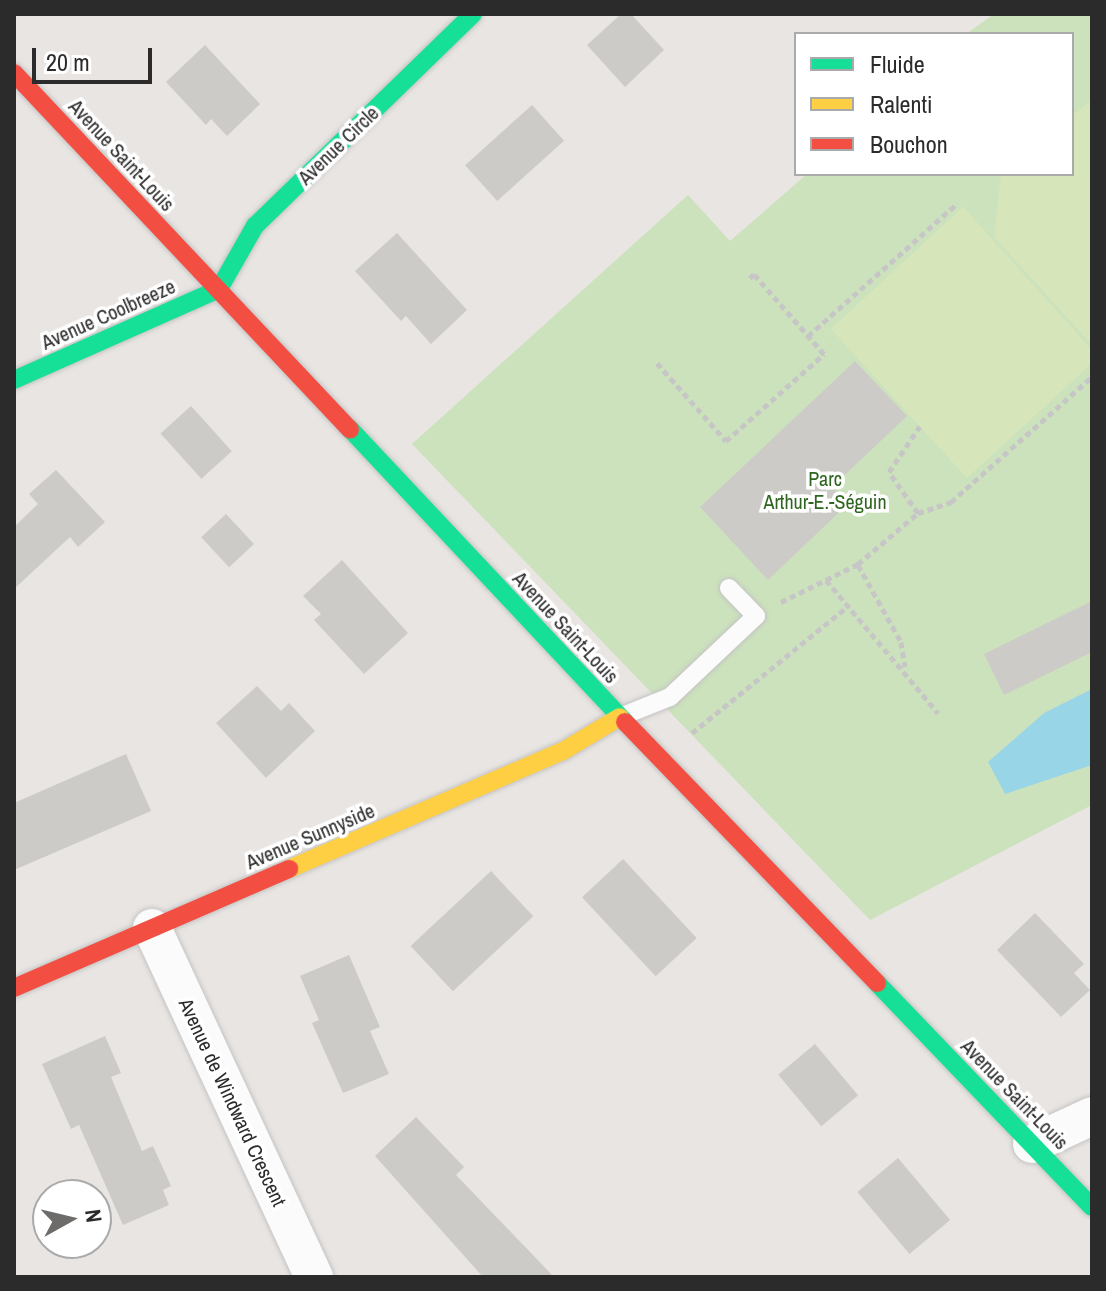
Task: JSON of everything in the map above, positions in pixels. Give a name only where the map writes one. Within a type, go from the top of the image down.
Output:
[{"type":"street","name":"Avenue Circle","points":[[219,289],[255,226],[473,14]]},
{"type":"street","name":"Avenue Saint-Louis","points":[[14,73],[620,717],[1092,1207]]},
{"type":"street","name":"Avenue Coolbreeze","points":[[14,380],[219,289]]},
{"type":"street","name":"Avenue Sunnyside","points":[[14,988],[563,751],[620,717]]},
{"type":"street","name":"Avenue de Windward Crescent","points":[[152,928],[314,1277]]},
{"type":"street","points":[[1032,1144],[1092,1116]]},
{"type":"lane","points":[[620,717],[670,697],[756,616],[729,588]]},
{"type":"path","points":[[808,336],[958,203]]},
{"type":"path","points":[[657,363],[726,441],[824,354],[754,274],[747,281]]},
{"type":"path","points":[[778,603],[858,564],[918,513],[951,502],[1092,377]]},
{"type":"path","points":[[918,513],[889,472],[920,426]]},
{"type":"path","points":[[858,564],[901,642],[905,668]]},
{"type":"path","points":[[826,580],[882,652],[905,668],[938,713]]},
{"type":"path","points":[[685,739],[847,607]]},
{"type":"green space","name":"Parc Arthur-E.-Séguin","points":[[994,14],[1092,14],[1092,805],[870,920],[412,444],[688,195],[730,241],[805,176],[1074,176],[1074,32],[969,32]]},
{"type":"green space","points":[[1092,100],[1092,345],[994,237],[1001,176],[1074,176],[1074,114]]},
{"type":"green space","points":[[963,207],[1092,350],[1092,363],[967,478],[831,329]]},
{"type":"water","points":[[1092,689],[1092,765],[1005,794],[988,762],[1044,713]]},
{"type":"building","points":[[621,14],[631,14],[664,50],[625,87],[587,45]]},
{"type":"building","points":[[205,45],[260,104],[227,136],[211,119],[206,125],[166,82]]},
{"type":"building","points":[[532,105],[564,141],[497,201],[465,165]]},
{"type":"building","points":[[397,233],[467,310],[431,344],[406,316],[401,321],[355,271]]},
{"type":"building","points":[[855,361],[907,416],[832,487],[848,504],[768,580],[700,507]]},
{"type":"building","points":[[191,406],[232,451],[201,479],[161,433]]},
{"type":"building","points":[[56,470],[105,522],[78,547],[70,537],[14,589],[14,527],[38,504],[29,494]]},
{"type":"building","points":[[226,514],[254,544],[229,567],[201,537]]},
{"type":"building","points":[[342,560],[408,633],[364,674],[314,620],[321,614],[303,596]]},
{"type":"building","points":[[1092,601],[1092,652],[1004,695],[984,654]]},
{"type":"building","points":[[257,686],[281,711],[289,703],[315,731],[266,778],[216,723]]},
{"type":"building","points":[[126,754],[151,811],[14,870],[14,803]]},
{"type":"building","points":[[623,859],[697,938],[656,976],[582,897]]},
{"type":"building","points":[[491,871],[533,916],[453,991],[411,946]]},
{"type":"building","points":[[1035,913],[1084,964],[1074,973],[1090,990],[1061,1017],[997,950]]},
{"type":"building","points":[[349,955],[380,1027],[370,1031],[389,1074],[343,1093],[312,1023],[319,1020],[300,976]]},
{"type":"building","points":[[105,1036],[121,1073],[111,1077],[142,1151],[153,1146],[171,1186],[163,1190],[169,1205],[123,1225],[112,1200],[112,1179],[103,1179],[79,1125],[71,1129],[42,1064]]},
{"type":"building","points":[[815,1044],[858,1095],[821,1126],[778,1075]]},
{"type":"building","points":[[416,1117],[464,1167],[456,1175],[554,1277],[483,1277],[375,1156]]},
{"type":"building","points":[[898,1158],[950,1220],[909,1254],[857,1192]]},
{"type":"traffic: fast","points":[[14,380],[219,289],[255,226],[473,14]]},
{"type":"traffic: fast","points":[[350,429],[625,722]]},
{"type":"traffic: fast","points":[[877,983],[1092,1207]]},
{"type":"traffic: slow","points":[[289,869],[563,751],[620,717]]},
{"type":"traffic: jam","points":[[14,73],[350,429]]},
{"type":"traffic: jam","points":[[625,722],[877,983]]},
{"type":"traffic: jam","points":[[14,988],[289,869]]}]
